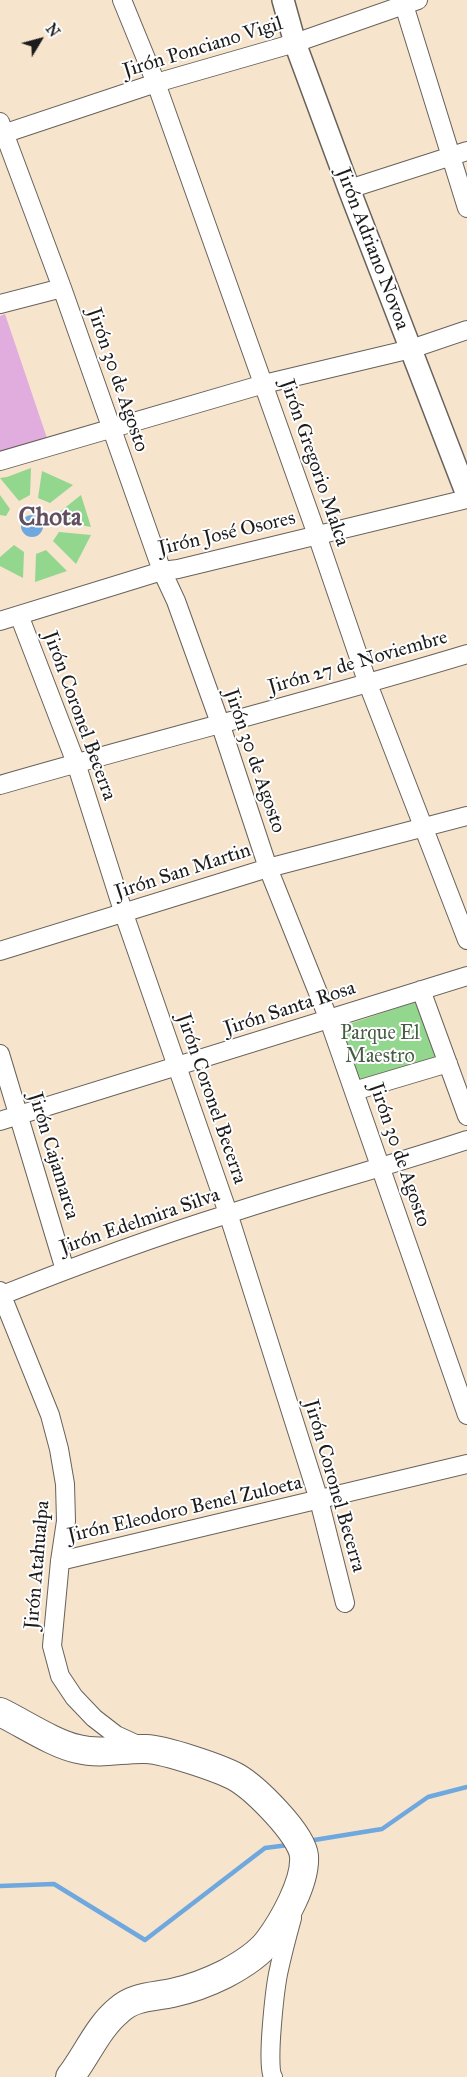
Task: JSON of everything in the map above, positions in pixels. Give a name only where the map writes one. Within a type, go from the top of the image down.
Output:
[{"type":"main road","points":[[0,1712],[77,1749],[99,1752],[147,1749],[184,1757],[236,1777],[271,1806],[298,1843],[300,1883],[267,1943],[249,1960],[198,1986],[172,1994],[145,1996],[120,2009],[102,2030],[70,2077]]},
{"type":"street","name":"Jirón Gregorio Malca","points":[[122,0],[156,84],[264,384],[318,535],[333,585],[368,684],[467,940]]},
{"type":"street","name":"Jirón Adriano Novoa","points":[[283,0],[295,43],[349,189],[467,497]]},
{"type":"street","name":"Jirón Ponciano Vigil","points":[[1,130],[295,43],[411,2]]},
{"type":"street","points":[[411,2],[459,154],[467,208]]},
{"type":"street","name":"Jirón 30 de Agosto","points":[[1,130],[62,288],[162,571],[176,601],[220,723],[268,868],[354,1091],[467,1415]]},
{"type":"street","points":[[349,189],[459,154]]},
{"type":"street","points":[[0,304],[62,288]]},
{"type":"street","points":[[0,461],[264,384],[410,349],[467,330]]},
{"type":"street","name":"Jirón José Osores","points":[[0,620],[162,571],[178,569],[467,497]]},
{"type":"street","name":"Jirón Coronel Becerra","points":[[19,615],[76,763],[124,914],[228,1214],[318,1500],[345,1603]]},
{"type":"street","name":"Jirón 27 de Noviembre","points":[[0,785],[220,723],[368,684],[467,654]]},
{"type":"street","name":"Jirón San Martin","points":[[0,950],[124,914],[268,868],[467,816]]},
{"type":"street","name":"Jirón Santa Rosa","points":[[0,1121],[467,976]]},
{"type":"street","points":[[421,990],[467,1116]]},
{"type":"street","name":"Jirón Cajamarca","points":[[0,1054],[65,1270]]},
{"type":"street","points":[[354,1091],[448,1063]]},
{"type":"street","name":"Jirón Edelmira Silva","points":[[0,1294],[228,1214],[467,1140]]},
{"type":"street","name":"Jirón Atahualpa","points":[[0,1294],[50,1415],[66,1484],[66,1521],[60,1561],[52,1646],[60,1676],[74,1697],[94,1718],[116,1735],[147,1749]]},
{"type":"street","name":"Jirón Eleodoro Benel Zuloeta","points":[[60,1561],[467,1464]]},
{"type":"street","points":[[273,2077],[271,2074],[270,2054],[278,1975],[300,1883]]},
{"type":"green space","points":[[31,468],[30,495],[19,501],[0,478]]},
{"type":"green space","points":[[42,471],[73,485],[50,503],[38,498]]},
{"type":"green space","points":[[0,495],[10,509],[6,516],[0,515]]},
{"type":"green space","points":[[81,495],[91,527],[58,521],[57,514]]},
{"type":"green space","points":[[59,532],[91,535],[76,564],[53,541]]},
{"type":"green space","points":[[14,545],[24,552],[23,578],[0,566],[0,557]]},
{"type":"green space","points":[[46,550],[67,571],[35,582],[36,554]]},
{"type":"green space","name":"Parque El Maestro","points":[[418,1001],[439,1057],[361,1084],[340,1027]]},
{"type":"water","points":[[32,515],[40,518],[43,526],[40,534],[32,537],[24,534],[21,526],[24,518]]},
{"type":"building","points":[[5,314],[49,444],[0,457],[0,316]]},
{"type":"waterway","points":[[308,1841],[382,1829],[428,1797],[467,1787]]},
{"type":"waterway","points":[[0,1886],[54,1884],[145,1940],[265,1848],[288,1845]]},
{"type":"district","name":"Chota","points":[[50,519]]}]
